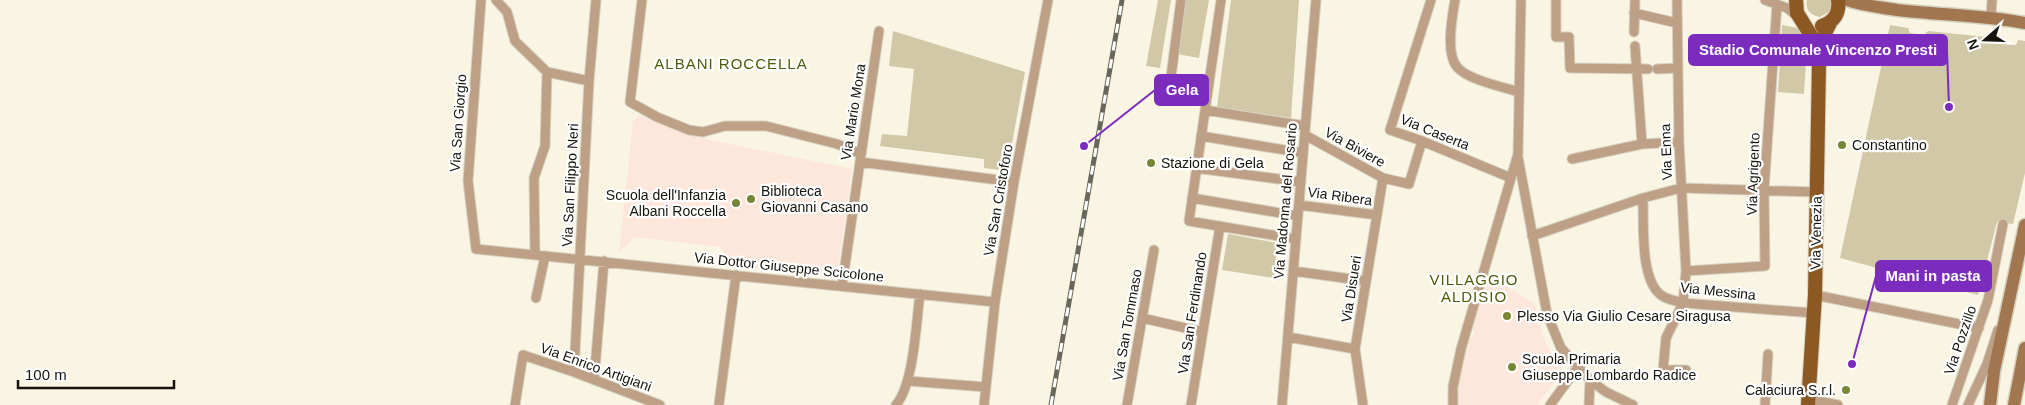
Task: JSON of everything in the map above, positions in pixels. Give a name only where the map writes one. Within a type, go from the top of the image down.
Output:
[{"type":"main road","points":[[1796,0],[1797,13],[1812,37],[1819,62]]},
{"type":"main road","points":[[1819,62],[1826,33],[1838,8],[1838,0]]},
{"type":"main road","points":[[1802,20],[1808,25],[1819,27],[1832,21]]},
{"type":"main road","name":"Via Venezia","points":[[1808,402],[1815,295],[1819,62]]},
{"type":"street","name":"Via San Giorgio","points":[[476,249],[468,181],[481,0]]},
{"type":"street","points":[[496,0],[507,12],[515,41],[547,72],[589,81]]},
{"type":"street","name":"Via San Filippo Neri","points":[[574,372],[589,81],[596,0]]},
{"type":"street","points":[[642,0],[630,102],[657,117],[689,130],[703,132],[725,126],[766,126],[837,144],[860,158],[1014,182]]},
{"type":"street","name":"Via San Cristoforo","points":[[984,405],[995,302],[1014,182],[1048,0]]},
{"type":"street","points":[[1181,0],[1169,92],[1207,97]]},
{"type":"street","points":[[1222,0],[1189,221],[1296,239]]},
{"type":"street","name":"Via Madonna del Rosario","points":[[1282,405],[1316,0]]},
{"type":"street","name":"Via Caserta","points":[[1431,0],[1390,130],[1422,141],[1511,178]]},
{"type":"street","points":[[1455,0],[1450,30],[1452,58],[1456,67],[1465,74],[1519,92]]},
{"type":"street","points":[[1521,0],[1518,154],[1547,314],[1561,348],[1590,380],[1606,392],[1632,405]]},
{"type":"street","points":[[1556,0],[1556,37],[1569,37],[1570,68],[1678,68]]},
{"type":"street","points":[[1634,32],[1635,0]]},
{"type":"street","name":"Via Enna","points":[[1676,0],[1679,142],[1686,271],[1683,303]]},
{"type":"street","points":[[1765,0],[1787,8],[1802,20]]},
{"type":"street","points":[[1847,0],[1860,5],[1940,15],[1991,17],[2025,23]]},
{"type":"street","points":[[1991,17],[1992,0]]},
{"type":"street","name":"Via Agrigento","points":[[1686,271],[1765,266],[1764,190],[1777,4]]},
{"type":"street","points":[[1832,21],[1860,5]]},
{"type":"street","points":[[1634,13],[1677,23]]},
{"type":"street","name":"Via Mario Mona","points":[[842,286],[880,31]]},
{"type":"street","points":[[1635,46],[1642,144]]},
{"type":"street","points":[[536,298],[540,255],[534,178],[545,146],[547,72]]},
{"type":"street","name":"Via Biviere","points":[[1205,110],[1305,130],[1383,178],[1409,184],[1422,141]]},
{"type":"street","points":[[1201,136],[1303,153]]},
{"type":"street","points":[[1572,159],[1642,144],[1679,142]]},
{"type":"street","points":[[1453,405],[1453,387],[1461,349],[1518,154]]},
{"type":"street","points":[[1196,168],[1301,182]]},
{"type":"street","name":"Via Disueri","points":[[1363,405],[1355,349],[1383,178]]},
{"type":"street","points":[[1532,236],[1643,198],[1681,188],[1816,192]]},
{"type":"street","points":[[1192,198],[1298,216]]},
{"type":"street","name":"Via Messina","points":[[1643,198],[1646,263],[1651,283],[1663,297],[1683,303],[1814,313]]},
{"type":"street","name":"Via Ribera","points":[[1299,205],[1377,215]]},
{"type":"street","name":"Via Pozzillo","points":[[1952,405],[1988,300],[2003,224]]},
{"type":"street","points":[[1990,405],[1994,371],[2025,225]]},
{"type":"street","name":"Via San Ferdinando","points":[[1191,405],[1220,226]]},
{"type":"street","name":"Via Dottor Giuseppe Scicolone","points":[[476,249],[995,302]]},
{"type":"street","name":"Via San Tommaso","points":[[1127,405],[1154,250]]},
{"type":"street","points":[[594,380],[604,261]]},
{"type":"street","points":[[1294,271],[1366,282]]},
{"type":"street","points":[[721,405],[736,275]]},
{"type":"street","points":[[896,405],[908,381],[920,294]]},
{"type":"street","points":[[1815,295],[1979,328]]},
{"type":"street","points":[[1968,405],[1987,364],[2008,302]]},
{"type":"street","points":[[1683,303],[1666,338],[1662,370],[1686,370]]},
{"type":"street","points":[[1142,318],[1203,332]]},
{"type":"street","points":[[1288,337],[1355,349]]},
{"type":"street","points":[[2014,405],[2025,348]]},
{"type":"street","points":[[1765,405],[1768,354]]},
{"type":"street","name":"Via Enrico Artigiani","points":[[515,405],[524,355],[660,405]]},
{"type":"street","points":[[1550,405],[1578,367]]},
{"type":"street","points":[[1589,405],[1590,380]]},
{"type":"street","points":[[908,381],[986,387]]},
{"type":"street","points":[[1808,402],[1838,405]]},
{"type":"shaded area","points":[[1158,0],[1171,0],[1160,68],[1146,66]]},
{"type":"shaded area","points":[[1186,0],[1209,0],[1199,58],[1177,54]]},
{"type":"shaded area","points":[[1231,0],[1299,0],[1291,118],[1217,107]]},
{"type":"shaded area","points":[[1807,0],[1832,0],[1830,11],[1820,17],[1813,15],[1809,12]]},
{"type":"shaded area","points":[[1782,25],[1803,29],[1806,61],[1804,94],[1778,92]]},
{"type":"shaded area","points":[[1890,25],[1908,28],[1910,33],[1924,35],[1928,31],[1996,38],[1999,44],[2016,45],[2018,40],[2025,41],[2025,173],[2013,224],[1997,222],[1978,295],[1840,258]]},
{"type":"shaded area","points":[[893,31],[1025,72],[1007,171],[984,168],[984,159],[880,146],[882,134],[907,136],[914,69],[889,66]]},
{"type":"shaded area","name":"Scuola dell'Infanzia Albani Roccella","points":[[643,116],[683,133],[852,169],[837,276],[734,267],[720,247],[635,237],[619,252],[633,122],[637,117]]},
{"type":"shaded area","points":[[1228,234],[1277,243],[1274,278],[1222,270]]},
{"type":"shaded area","name":"Scuola Primaria Giuseppe Lombardo Radice","points":[[1490,276],[1535,304],[1543,337],[1563,371],[1537,405],[1458,405],[1460,373],[1464,365],[1463,356],[1469,339],[1475,334],[1472,327]]},
{"type":"railway","points":[[1051,405],[1122,0]]},
{"type":"place","name":"Stadio Comunale Vincenzo Presti","points":[[1949,107]]},
{"type":"place","name":"Constantino","points":[[1842,145]]},
{"type":"place","name":"Gela","points":[[1084,146]]},
{"type":"place","name":"Stazione di Gela","points":[[1151,163]]},
{"type":"place","name":"Biblioteca Giovanni Casano","points":[[751,199]]},
{"type":"place","name":"Scuola dell'Infanzia Albani Roccella","points":[[736,203]]},
{"type":"place","name":"Plesso Via Giulio Cesare Siragusa","points":[[1507,316]]},
{"type":"place","name":"Mani in pasta","points":[[1852,364]]},
{"type":"place","name":"Scuola Primaria Giuseppe Lombardo Radice","points":[[1512,367]]},
{"type":"place","name":"Calaciura S.r.l.","points":[[1846,390]]},
{"type":"district","name":"ALBANI ROCCELLA","points":[[731,64]]},
{"type":"district","name":"VILLAGGIO ALDISIO","points":[[1474,288]]}]
